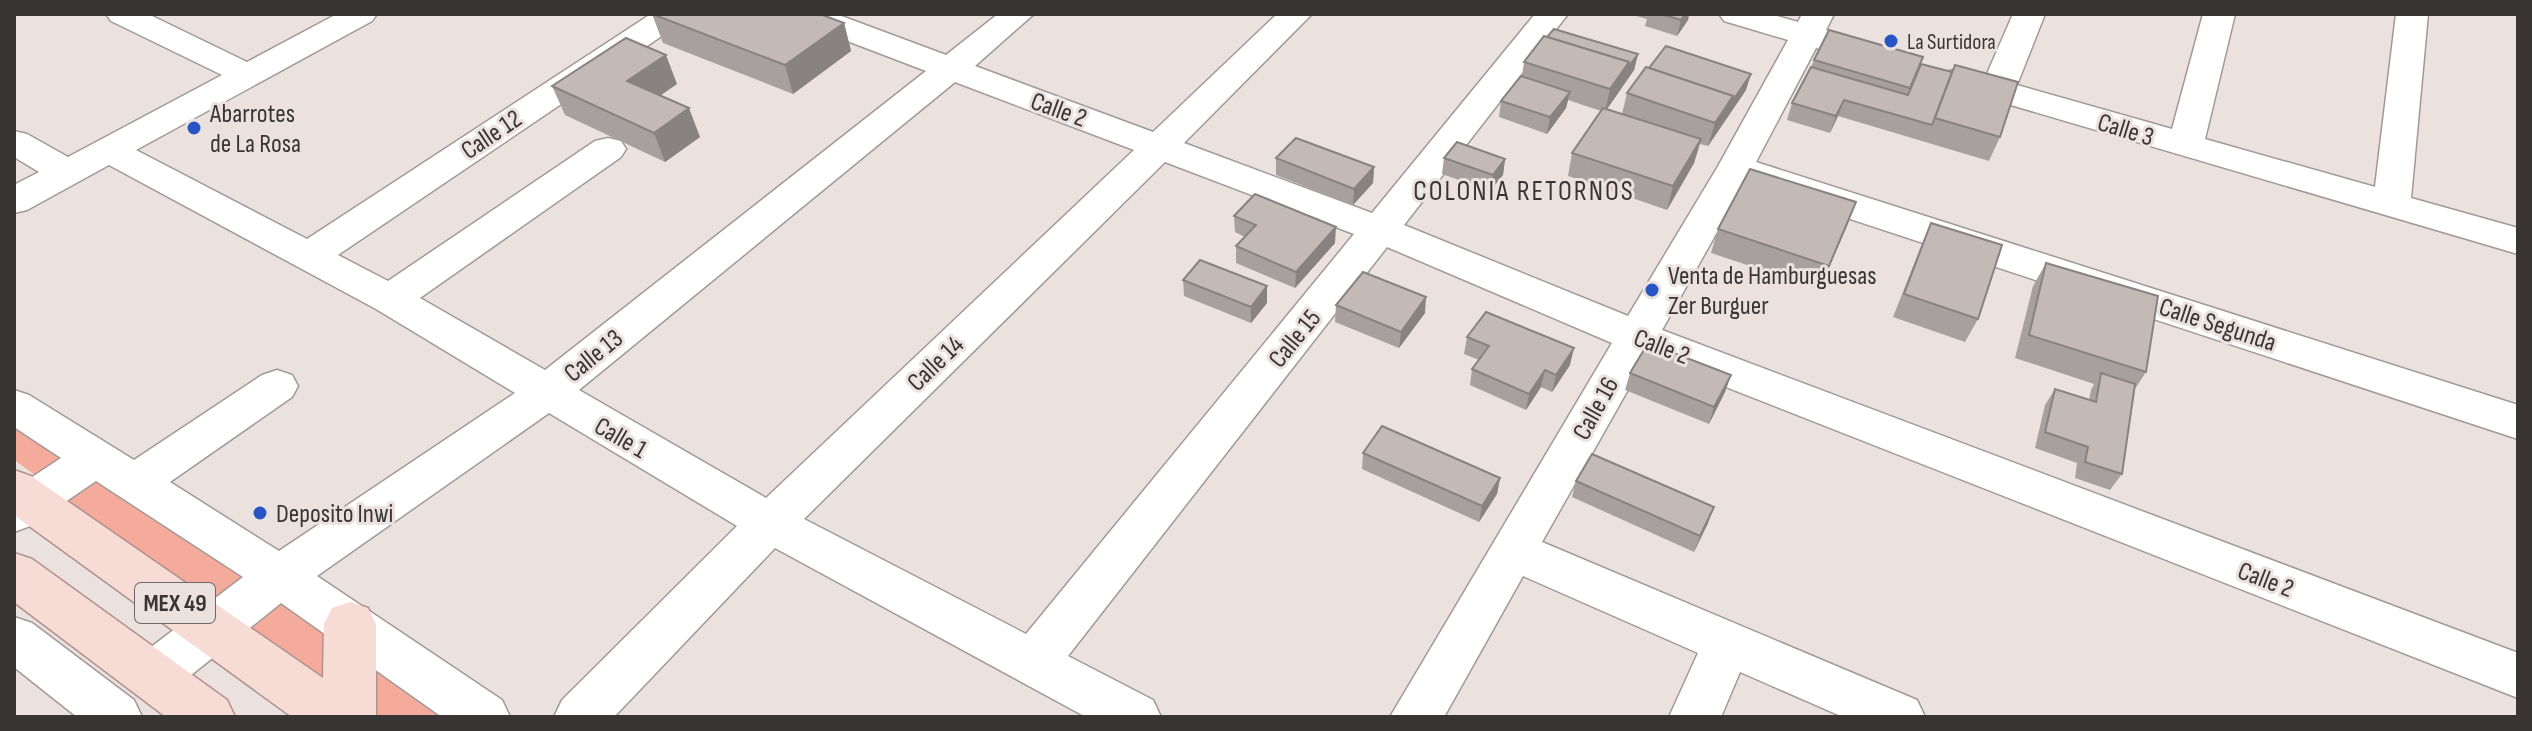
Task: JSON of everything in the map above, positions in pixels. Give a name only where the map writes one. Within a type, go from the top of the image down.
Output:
[{"type":"main road","name":"MEX 49","points":[[20,501],[212,629],[335,717]]},
{"type":"main road","name":"MEX 49","points":[[14,574],[208,717]]},
{"type":"main road","points":[[349,717],[350,624]]},
{"type":"street","points":[[122,14],[248,75]]},
{"type":"street","points":[[14,201],[361,14]]},
{"type":"street","name":"Calle 12","points":[[310,255],[673,14]]},
{"type":"street","name":"Calle 2","points":[[806,14],[1380,230],[1636,336],[2518,676]]},
{"type":"street","name":"Calle 13","points":[[152,676],[280,576],[546,393],[1018,14]]},
{"type":"street","name":"Calle 14","points":[[580,717],[770,523],[1296,14]]},
{"type":"street","name":"Calle 15","points":[[1034,661],[1552,14]]},
{"type":"street","name":"Calle 3","points":[[1735,14],[1812,24],[1916,67],[2518,241]]},
{"type":"street","points":[[1997,91],[2029,14]]},
{"type":"street","points":[[2185,147],[2219,14]]},
{"type":"street","points":[[2392,204],[2412,14]]},
{"type":"street","name":"Calle 16","points":[[1416,717],[1735,168],[1812,24]]},
{"type":"street","points":[[14,142],[67,172]]},
{"type":"street","points":[[390,299],[608,149]]},
{"type":"street","name":"Calle 1","points":[[110,151],[390,299],[770,523],[1135,717]]},
{"type":"street","name":"Calle Segunda","points":[[1735,168],[2518,422]]},
{"type":"street","points":[[20,501],[114,472],[277,386]]},
{"type":"street","points":[[14,406],[280,576],[484,717]]},
{"type":"street","points":[[1514,551],[1899,717]]},
{"type":"street","points":[[14,638],[116,717]]},
{"type":"street","points":[[1695,717],[1727,643]]},
{"type":"shaded area","points":[[14,407],[86,457],[45,482],[14,460]]},
{"type":"shaded area","points":[[94,466],[261,581],[224,608],[53,495]]},
{"type":"shaded area","points":[[277,589],[336,630],[335,690],[238,620]]},
{"type":"shaded area","points":[[365,649],[463,717],[374,717]]},
{"type":"building","points":[[652,14],[820,14],[844,23],[785,65]]},
{"type":"building","points":[[1661,14],[1685,14],[1681,20]]},
{"type":"building","points":[[1554,29],[1638,54],[1627,69],[1629,62],[1547,37]]},
{"type":"building","points":[[1829,30],[1923,57],[1910,88],[1814,60]]},
{"type":"building","points":[[1544,36],[1629,62],[1610,89],[1524,62]]},
{"type":"building","points":[[626,38],[666,55],[627,81],[689,108],[654,133],[552,86]]},
{"type":"building","points":[[1666,46],[1751,74],[1731,103],[1733,96],[1649,68]]},
{"type":"building","points":[[1921,64],[1952,72],[1932,125],[1844,100],[1836,116],[1792,103],[1811,67],[1908,95]]},
{"type":"building","points":[[1955,65],[2018,82],[2000,137],[1935,118]]},
{"type":"building","points":[[1646,67],[1733,96],[1715,123],[1627,93]]},
{"type":"building","points":[[1521,76],[1570,92],[1550,117],[1501,101]]},
{"type":"building","points":[[1603,108],[1701,139],[1673,186],[1572,153]]},
{"type":"building","points":[[1296,138],[1374,167],[1354,189],[1276,158]]},
{"type":"building","points":[[1457,142],[1505,159],[1493,175],[1444,158]]},
{"type":"building","points":[[1750,169],[1856,202],[1829,266],[1718,229]]},
{"type":"building","points":[[1255,194],[1336,227],[1296,272],[1236,246],[1256,225],[1234,216]]},
{"type":"building","points":[[1931,223],[2002,245],[1978,319],[1904,294]]},
{"type":"building","points":[[1200,260],[1267,286],[1251,307],[1183,280]]},
{"type":"building","points":[[2046,263],[2158,296],[2146,372],[2029,335]]},
{"type":"building","points":[[1363,272],[1426,297],[1401,332],[1336,305]]},
{"type":"building","points":[[1486,312],[1574,348],[1556,375],[1545,370],[1529,394],[1472,369],[1489,346],[1467,337]]},
{"type":"building","points":[[1648,343],[1731,375],[1714,407],[1630,373]]},
{"type":"building","points":[[2101,373],[2135,384],[2122,474],[2085,462],[2088,447],[2045,432],[2055,389],[2096,402]]},
{"type":"building","points":[[1382,426],[1500,478],[1482,506],[1363,453]]},
{"type":"building","points":[[1592,454],[1714,507],[1700,536],[1576,481]]},
{"type":"place","name":"La Surtidora","points":[[1891,41]]},
{"type":"place","name":"Abarrotes de La Rosa","points":[[194,128]]},
{"type":"place","name":"Venta de Hamburguesas Zer Burguer","points":[[1652,290]]},
{"type":"place","name":"Deposito Inwi","points":[[260,513]]},
{"type":"district","name":"COLONIA RETORNOS","points":[[1524,190]]}]
